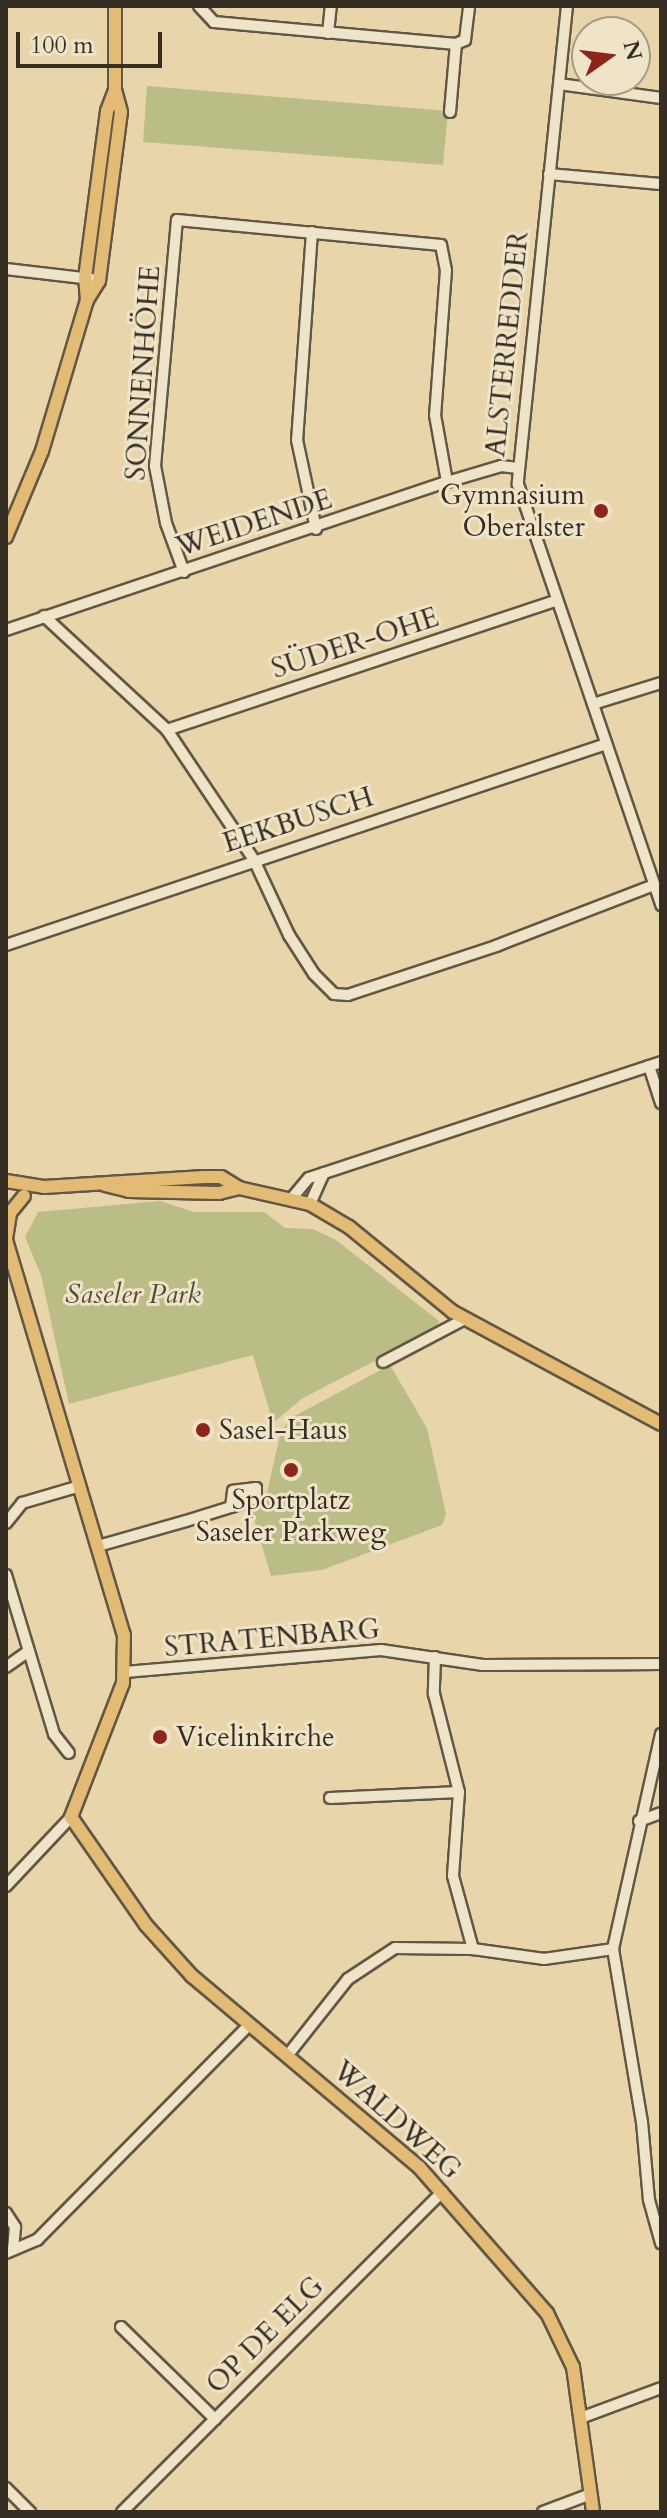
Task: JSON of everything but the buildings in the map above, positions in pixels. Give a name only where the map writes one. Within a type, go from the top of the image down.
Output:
[{"type":"main road","points":[[6,537],[55,416],[87,300],[99,281],[121,112],[115,90],[115,6]]},
{"type":"main road","points":[[87,300],[85,278],[107,111],[115,90]]},
{"type":"main road","points":[[6,1181],[44,1187],[105,1185],[129,1191],[219,1193],[239,1188],[310,1204],[349,1227],[465,1319],[661,1424]]},
{"type":"main road","points":[[6,1197],[24,1196],[44,1187]]},
{"type":"main road","points":[[24,1196],[10,1213],[6,1240],[15,1280],[120,1618],[125,1672],[71,1817]]},
{"type":"main road","points":[[6,1261],[15,1280]]},
{"type":"main road","name":"WALDWEG","points":[[71,1817],[164,1946],[249,2025],[442,2192],[547,2313],[573,2367],[583,2417],[593,2512]]},
{"type":"street","points":[[328,33],[331,6]]},
{"type":"street","points":[[199,9],[214,22],[456,44],[465,40],[469,6]]},
{"type":"street","name":"ALSTERREDDER","points":[[567,6],[518,468],[520,493],[661,905]]},
{"type":"street","points":[[450,112],[456,44]]},
{"type":"street","points":[[559,84],[661,98]]},
{"type":"street","points":[[549,174],[661,184]]},
{"type":"street","name":"SONNENHÖHE","points":[[184,572],[166,523],[155,466],[177,220],[312,232]]},
{"type":"street","points":[[316,529],[297,440],[312,232],[438,243],[446,260],[435,415],[447,482]]},
{"type":"street","points":[[6,269],[99,281]]},
{"type":"street","name":"WEIDENDE","points":[[6,630],[316,529],[447,482],[501,466],[518,468]]},
{"type":"street","name":"SÜDER-OHE","points":[[167,730],[557,600]]},
{"type":"street","points":[[44,616],[167,730],[215,794],[254,860],[289,935],[314,974],[334,994],[348,995],[509,941],[654,885]]},
{"type":"street","points":[[593,704],[661,683]]},
{"type":"street","name":"EEKBUSCH","points":[[6,945],[606,744]]},
{"type":"street","points":[[292,1198],[300,1184],[324,1173],[661,1062]]},
{"type":"street","points":[[649,1066],[661,1103]]},
{"type":"street","points":[[310,1204],[324,1173]]},
{"type":"street","points":[[383,1362],[465,1319]]},
{"type":"street","points":[[6,1523],[22,1503],[80,1486]]},
{"type":"street","points":[[98,1546],[231,1507]]},
{"type":"street","points":[[6,1575],[54,1734]]},
{"type":"street","name":"STRATENBARG","points":[[125,1672],[381,1650],[483,1665],[659,1668]]},
{"type":"street","points":[[6,1667],[29,1651]]},
{"type":"street","points":[[435,1657],[434,1694],[459,1792],[453,1876],[473,1949]]},
{"type":"street","points":[[661,1734],[639,1821],[613,1949],[642,2122],[649,2200],[661,2243]]},
{"type":"street","points":[[330,1798],[459,1792]]},
{"type":"street","points":[[639,1821],[661,1813]]},
{"type":"street","points":[[6,1886],[71,1817]]},
{"type":"street","points":[[287,2056],[343,1986],[372,1959],[395,1948],[473,1949],[544,1959],[613,1949]]},
{"type":"street","points":[[9,2250],[37,2240],[249,2025]]},
{"type":"street","name":"OP DE ELG","points":[[122,2512],[442,2192]]},
{"type":"street","points":[[6,2213],[15,2227],[9,2250]]},
{"type":"street","points":[[121,2327],[215,2419]]},
{"type":"street","points":[[583,2417],[661,2388]]},
{"type":"street","points":[[6,2488],[30,2512]]},
{"type":"street","points":[[543,2512],[591,2494]]},
{"type":"green space","points":[[147,86],[448,111],[443,165],[143,142]]},
{"type":"green space","name":"Saseler Park","points":[[160,1201],[194,1212],[264,1212],[285,1228],[313,1229],[336,1240],[439,1321],[437,1329],[303,1398],[273,1423],[253,1355],[69,1404],[41,1275],[25,1237],[38,1212]]},
{"type":"green space","points":[[390,1365],[427,1428],[446,1514],[442,1525],[322,1570],[271,1576],[251,1510],[264,1506],[280,1435],[289,1419]]},
{"type":"place","name":"Gymnasium Oberalster","points":[[601,511]]},
{"type":"place","name":"Sasel-Haus","points":[[203,1430]]},
{"type":"place","name":"Sportplatz Saseler Parkweg","points":[[291,1470]]},
{"type":"place","name":"Vicelinkirche","points":[[160,1737]]}]
